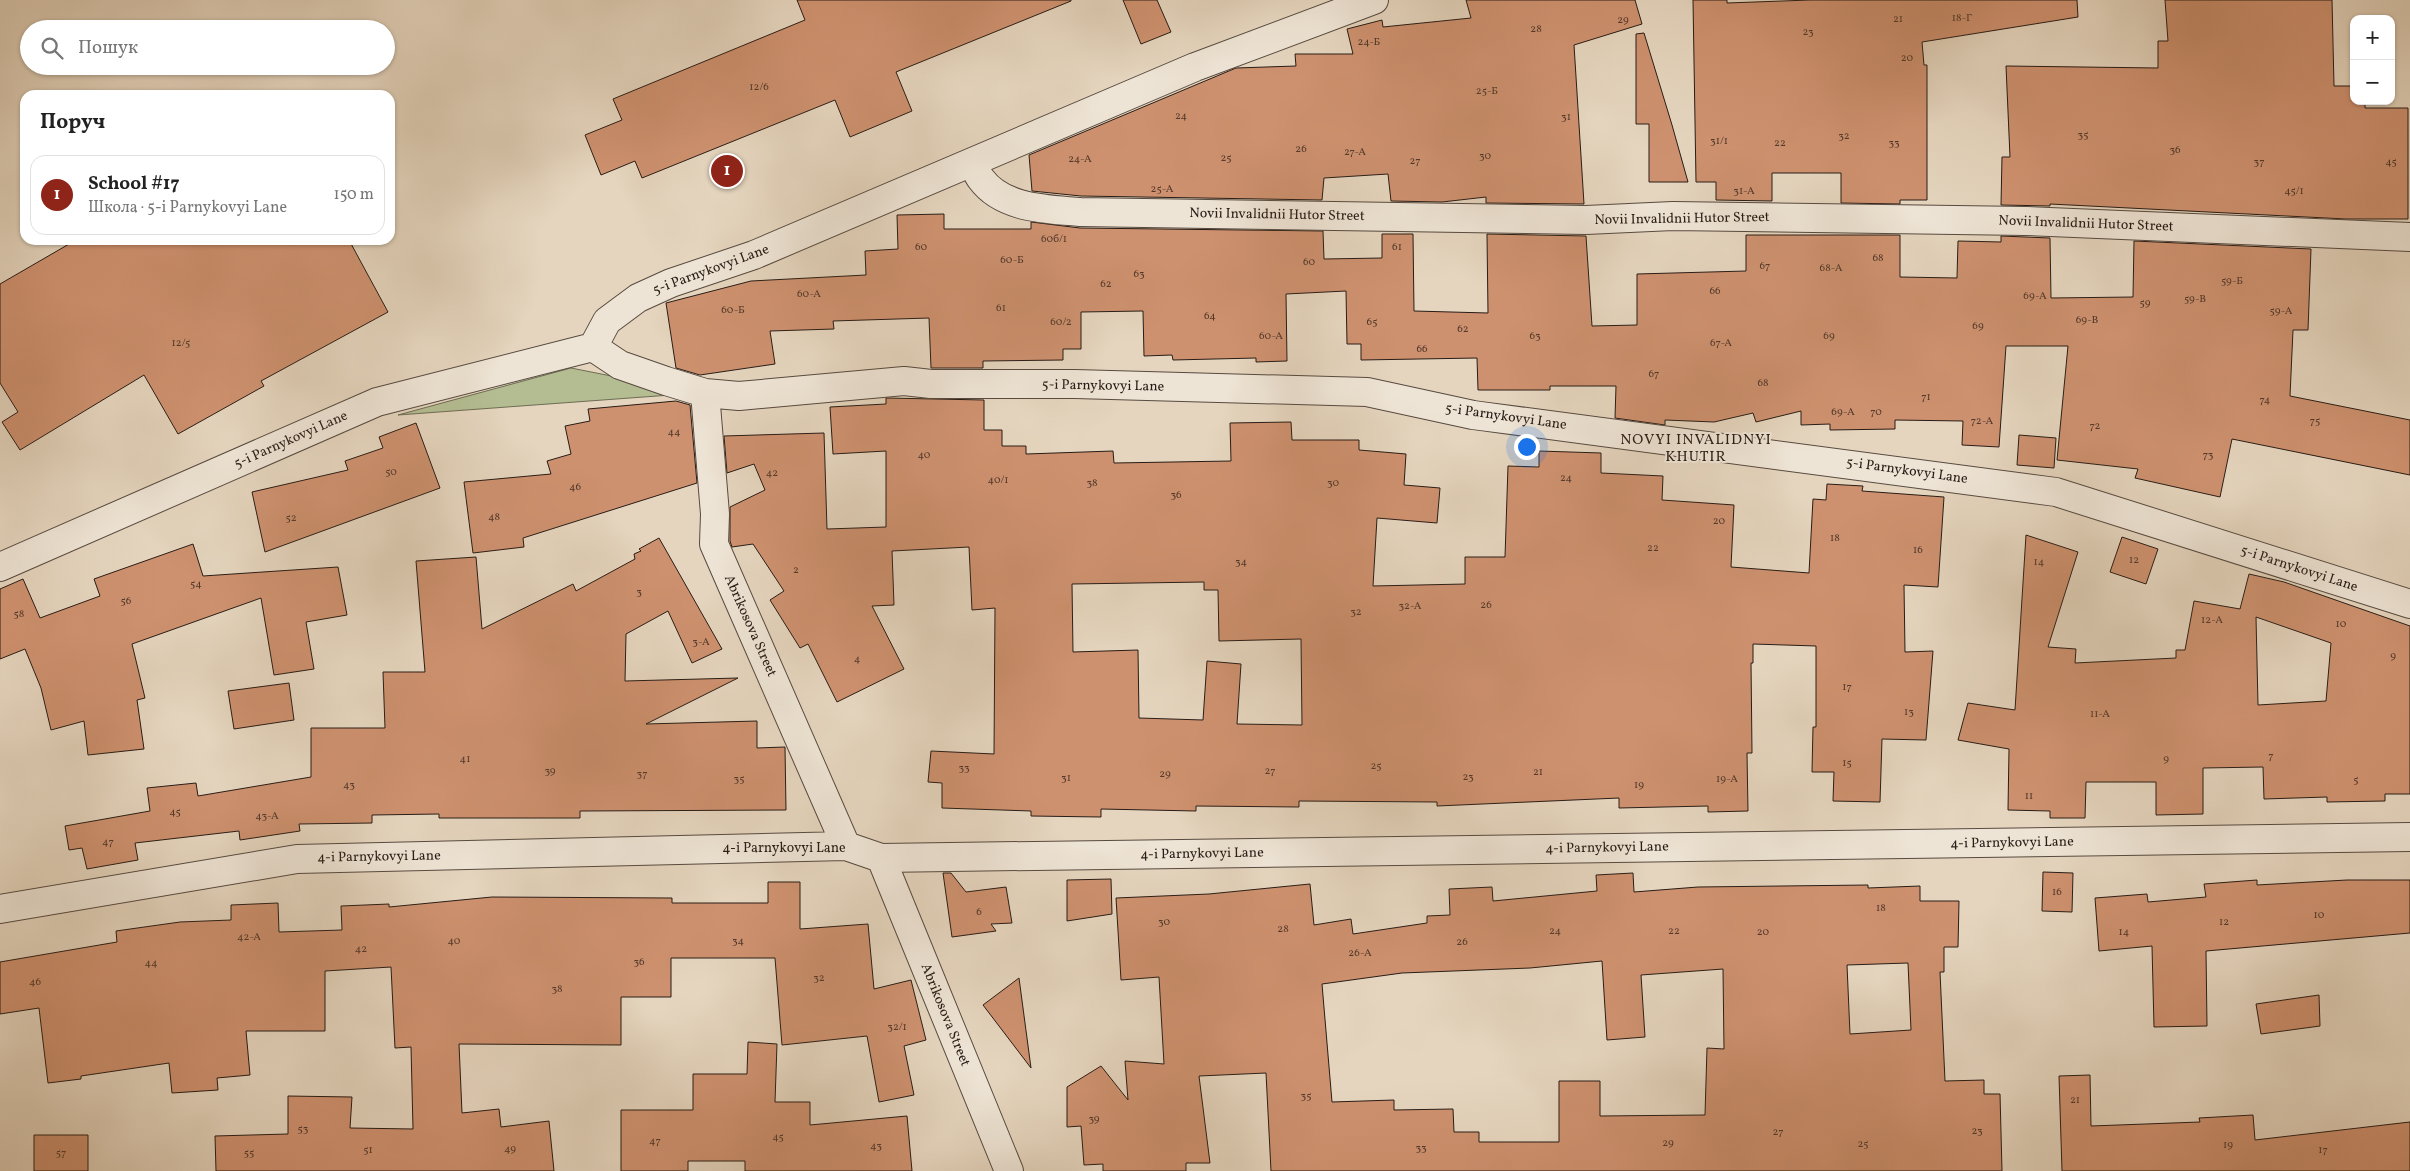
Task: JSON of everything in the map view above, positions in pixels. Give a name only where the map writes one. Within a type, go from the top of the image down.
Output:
[{"type":"street","name":"5-i Parnykovyi Lane","points":[[0,566],[378,402],[593,347],[607,321],[638,298],[671,283],[754,256],[1212,60],[1374,0]]},
{"type":"street","name":"Novii Invalidnii Hutor Street","points":[[972,162],[982,180],[999,195],[1028,206],[1080,212],[1586,220],[1673,216],[2026,221],[2410,237]]},
{"type":"street","name":"5-i Parnykovyi Lane","points":[[593,347],[620,365],[705,394],[739,396],[904,381],[931,384],[1075,384],[1367,392],[1473,414],[2056,492],[2410,604]]},
{"type":"street","name":"Abrikosova Street","points":[[705,394],[715,514],[714,544],[846,846]]},
{"type":"street","name":"4-i Parnykovyi Lane","points":[[0,909],[297,859],[846,846],[882,858],[2410,837]]},
{"type":"street","name":"Abrikosova Street","points":[[882,858],[1009,1171]]},
{"type":"green space","points":[[571,368],[662,386],[671,395],[398,415]]},
{"type":"building","points":[[797,0],[1071,1],[896,72],[912,111],[850,137],[835,100],[642,178],[635,161],[601,175],[585,135],[622,120],[613,99],[805,20]]},
{"type":"building","points":[[1123,0],[1157,0],[1171,32],[1141,44]]},
{"type":"building","points":[[1466,0],[1635,0],[1642,24],[1574,45],[1584,204],[1486,203],[1486,197],[1442,202],[1391,201],[1388,174],[1324,178],[1322,200],[1081,196],[1032,191],[1029,155],[1236,68],[1296,66],[1295,54],[1353,54],[1347,29],[1382,20],[1383,27],[1471,18]]},
{"type":"building","points":[[1693,0],[1727,0],[1727,3],[1810,0],[2077,0],[2078,17],[1922,42],[1924,65],[1927,65],[1927,200],[1900,200],[1900,204],[1841,203],[1841,173],[1772,173],[1772,201],[1716,200],[1716,182],[1696,182]]},
{"type":"building","points":[[2165,0],[2332,0],[2334,86],[2350,86],[2350,105],[2365,105],[2365,108],[2408,108],[2408,219],[2346,219],[2050,204],[2050,206],[2001,205],[2002,157],[2010,157],[2006,66],[2158,68],[2158,41],[2168,41]]},
{"type":"building","points":[[1644,33],[1688,182],[1649,182],[1649,124],[1636,124],[1636,34]]},
{"type":"building","points":[[944,214],[944,229],[1031,229],[1031,222],[1080,228],[1323,231],[1324,259],[1382,258],[1382,234],[1413,234],[1414,311],[1488,313],[1487,234],[1586,236],[1592,326],[1637,325],[1637,274],[1746,271],[1746,235],[1900,235],[1900,277],[1957,278],[1958,241],[2001,242],[2001,236],[2050,238],[2051,298],[2133,297],[2134,241],[2311,249],[2308,330],[2293,330],[2290,396],[2410,420],[2410,475],[2232,439],[2220,497],[2135,478],[2138,469],[2057,460],[2068,346],[2006,346],[1999,447],[1962,445],[1963,421],[1895,420],[1895,429],[1830,430],[1830,424],[1801,425],[1801,411],[1756,422],[1753,413],[1714,422],[1665,420],[1665,425],[1615,418],[1616,386],[1550,386],[1550,390],[1478,390],[1477,358],[1361,360],[1361,344],[1347,344],[1346,291],[1286,294],[1287,361],[1256,362],[1256,358],[1173,360],[1172,355],[1144,356],[1143,311],[1081,312],[1081,349],[1063,349],[1063,360],[983,361],[983,368],[931,368],[929,318],[833,321],[834,329],[770,331],[775,364],[700,375],[676,368],[666,303],[751,281],[866,275],[865,251],[898,249],[897,215]]},
{"type":"building","points":[[67,245],[352,245],[388,312],[261,381],[264,386],[178,434],[144,375],[20,450],[2,422],[18,412],[0,383],[0,284]]},
{"type":"building","points":[[886,398],[984,400],[984,430],[1002,430],[1002,446],[1026,446],[1026,454],[1113,451],[1114,463],[1231,461],[1230,423],[1291,422],[1292,440],[1359,440],[1359,450],[1406,454],[1404,485],[1440,488],[1437,523],[1377,518],[1373,586],[1465,584],[1465,557],[1505,557],[1508,466],[1539,467],[1539,451],[1601,453],[1601,473],[1663,476],[1662,500],[1734,505],[1731,567],[1809,573],[1813,499],[1826,500],[1827,484],[1863,486],[1862,491],[1944,497],[1938,587],[1904,585],[1905,652],[1933,651],[1926,740],[1882,739],[1880,802],[1833,801],[1834,772],[1812,772],[1813,727],[1816,727],[1816,646],[1753,644],[1753,663],[1751,663],[1752,753],[1747,753],[1748,811],[1708,812],[1708,806],[1619,808],[1619,798],[1437,806],[1437,802],[1299,801],[1299,807],[1196,806],[1196,811],[1101,809],[1101,817],[1031,816],[1031,811],[942,808],[942,783],[928,782],[931,751],[994,754],[995,608],[972,610],[969,547],[892,551],[894,605],[872,606],[904,669],[837,702],[808,644],[800,648],[770,600],[784,591],[753,544],[732,547],[730,541],[730,507],[765,490],[754,464],[727,473],[724,436],[824,433],[827,529],[886,527],[886,451],[833,454],[830,407],[886,404]],"holes":[[[1204,582],[1204,590],[1218,590],[1219,641],[1301,639],[1302,725],[1237,724],[1241,664],[1207,661],[1203,720],[1139,718],[1138,650],[1073,652],[1072,584]]]},
{"type":"building","points":[[676,401],[690,405],[697,483],[523,538],[524,547],[473,553],[464,482],[551,474],[547,461],[571,454],[565,426],[590,421],[588,409]]},
{"type":"building","points":[[416,423],[440,488],[265,552],[252,492],[348,470],[345,461],[383,448],[379,437]]},
{"type":"building","points":[[2019,435],[2056,438],[2054,468],[2017,465]]},
{"type":"building","points":[[2026,535],[2078,552],[2048,647],[2076,649],[2075,663],[2176,658],[2176,650],[2185,650],[2194,601],[2240,609],[2249,574],[2284,582],[2410,626],[2410,794],[2385,794],[2385,801],[2327,802],[2327,797],[2264,799],[2263,767],[2203,768],[2203,814],[2156,815],[2156,782],[2086,782],[2085,818],[2050,818],[2050,811],[2008,810],[2009,749],[1958,740],[1968,703],[2015,710]],"holes":[[[2256,617],[2331,643],[2326,701],[2258,705]]]},
{"type":"building","points":[[2122,537],[2158,549],[2146,584],[2110,572]]},
{"type":"building","points":[[659,538],[722,649],[692,663],[668,611],[626,634],[625,681],[738,678],[646,724],[757,721],[757,748],[785,747],[786,810],[580,811],[580,818],[439,818],[439,814],[372,815],[372,823],[299,824],[300,831],[240,840],[239,831],[135,843],[138,860],[87,869],[82,848],[69,850],[65,826],[150,811],[147,788],[196,783],[198,796],[311,777],[311,728],[385,728],[383,672],[425,672],[416,561],[476,557],[482,629],[573,584],[576,591],[635,559],[634,554],[641,551],[639,549]]},
{"type":"building","points":[[193,544],[203,576],[338,567],[347,615],[306,622],[314,669],[274,675],[261,598],[132,644],[145,698],[137,700],[144,749],[88,755],[84,721],[51,730],[41,688],[25,649],[0,659],[0,589],[23,579],[40,618],[100,596],[94,579]]},
{"type":"building","points":[[289,683],[294,720],[234,729],[228,691]]},
{"type":"building","points":[[2043,872],[2073,873],[2072,912],[2042,911]]},
{"type":"building","points":[[943,873],[951,873],[966,892],[1006,887],[1012,923],[991,924],[996,931],[952,937]]},
{"type":"building","points":[[1633,873],[1634,892],[1698,887],[1868,885],[1868,888],[1920,886],[1920,901],[1959,901],[1958,947],[1944,947],[1944,972],[1940,972],[1945,1081],[1984,1080],[1984,1094],[2000,1094],[2002,1171],[1271,1171],[1266,1073],[1199,1076],[1210,1163],[1186,1163],[1186,1171],[1103,1171],[1103,1164],[1084,1165],[1081,1126],[1067,1127],[1067,1087],[1101,1066],[1128,1100],[1125,1061],[1164,1064],[1159,977],[1121,980],[1116,898],[1209,894],[1310,884],[1314,925],[1351,919],[1353,934],[1427,923],[1427,916],[1450,915],[1449,889],[1492,887],[1493,901],[1597,891],[1596,875]],"holes":[[[1602,961],[1607,1040],[1645,1037],[1641,975],[1723,969],[1724,1049],[1707,1048],[1705,1115],[1600,1116],[1600,1081],[1559,1081],[1559,1142],[1479,1142],[1479,1132],[1454,1132],[1453,1109],[1394,1110],[1394,1100],[1332,1102],[1322,984],[1402,973],[1530,968]],[[1908,963],[1911,1030],[1850,1034],[1847,965]]]},
{"type":"building","points":[[1111,879],[1112,914],[1067,921],[1067,880]]},
{"type":"building","points":[[2257,880],[2257,885],[2347,880],[2410,880],[2410,933],[2206,951],[2207,1026],[2154,1027],[2152,946],[2099,951],[2095,898],[2147,894],[2148,902],[2206,897],[2204,884]]},
{"type":"building","points":[[768,882],[800,882],[800,929],[868,924],[874,989],[911,980],[926,1040],[904,1046],[914,1095],[879,1102],[867,1036],[782,1045],[775,958],[671,958],[671,997],[621,997],[621,1045],[459,1044],[462,1113],[499,1109],[501,1127],[549,1121],[554,1171],[216,1171],[215,1136],[288,1134],[288,1096],[352,1097],[350,1128],[413,1129],[411,1047],[395,1048],[391,967],[325,971],[325,1031],[246,1031],[250,1075],[217,1078],[218,1090],[172,1093],[169,1063],[81,1076],[81,1079],[48,1083],[39,1008],[0,1014],[0,962],[117,942],[116,931],[180,922],[231,920],[231,905],[278,903],[279,932],[342,930],[341,906],[389,904],[389,907],[492,897],[672,898],[672,903],[768,903]]},
{"type":"building","points":[[1019,978],[1031,1068],[983,1005]]},
{"type":"building","points":[[2319,995],[2320,1026],[2261,1034],[2256,1004]]},
{"type":"building","points":[[748,1042],[777,1044],[775,1102],[810,1102],[810,1125],[907,1116],[912,1171],[745,1171],[745,1161],[688,1161],[688,1171],[621,1171],[621,1110],[693,1110],[693,1074],[747,1074]]},
{"type":"building","points":[[2090,1075],[2091,1126],[2200,1122],[2199,1118],[2253,1115],[2255,1140],[2410,1122],[2410,1171],[2062,1171],[2059,1076]]},
{"type":"building","points":[[34,1135],[88,1135],[88,1171],[34,1171]]},
{"type":"place","name":"School #17","points":[[727,171]]},
{"type":"district","name":"NOVYI INVALIDNYI KHUTIR","points":[[1696,448]]}]
